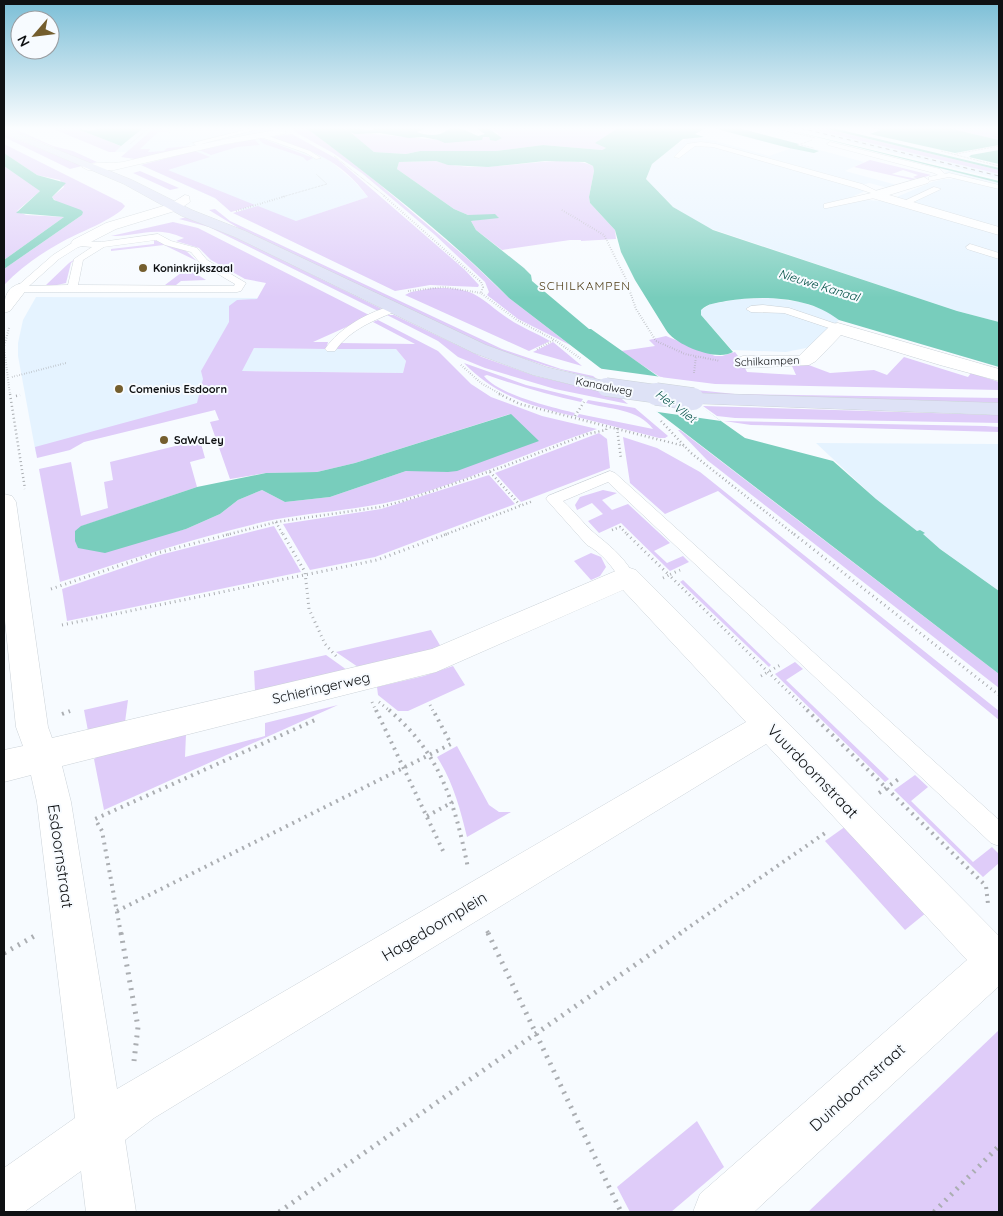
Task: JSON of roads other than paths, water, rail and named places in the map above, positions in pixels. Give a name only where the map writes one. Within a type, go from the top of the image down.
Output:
[{"type":"main road","name":"Kanaalweg","points":[[133,185],[161,201],[180,203]]},
{"type":"main road","name":"Kanaalweg","points":[[141,185],[240,234],[397,301],[506,360],[568,378],[606,386],[693,399],[999,409]]},
{"type":"street","points":[[879,191],[910,185]]},
{"type":"street","points":[[879,191],[904,203],[999,231]]},
{"type":"street","points":[[78,243],[161,201]]},
{"type":"street","points":[[111,226],[180,203]]},
{"type":"street","points":[[4,308],[26,289]]},
{"type":"street","points":[[838,328],[999,375]]},
{"type":"street","name":"Schilkampen","points":[[742,362],[803,361],[810,357],[838,328]]},
{"type":"street","name":"Esdoornstraat","points":[[15,497],[32,727],[43,756],[54,802],[111,1212]]},
{"type":"street","name":"Vuurdoornstraat","points":[[642,579],[770,726],[998,961]]},
{"type":"street","name":"Schieringerweg","points":[[4,766],[436,660],[642,579]]},
{"type":"street","name":"Hagedoornplein","points":[[4,1197],[138,1102],[770,726]]},
{"type":"street","name":"Duindoornstraat","points":[[718,1212],[998,961]]},
{"type":"lane","points":[[855,185],[879,191]]},
{"type":"lane","points":[[904,203],[937,189]]},
{"type":"lane","points":[[828,206],[879,191]]},
{"type":"lane","points":[[158,237],[168,243],[194,250],[204,262],[241,282],[237,289],[26,289],[56,257],[78,243],[101,245],[158,237]]},
{"type":"lane","points":[[72,288],[79,260],[101,245]]},
{"type":"lane","points":[[970,247],[999,256]]},
{"type":"lane","points":[[331,349],[334,342],[397,301]]},
{"type":"lane","points":[[751,308],[767,306],[793,311],[812,321],[838,328]]},
{"type":"lane","points":[[642,579],[621,566],[602,546],[593,541],[553,499],[610,476],[999,835]]},
{"type":"water","points":[[31,185],[64,185],[52,197],[54,200],[81,210],[83,212],[82,215],[4,269],[4,260],[64,217],[16,213],[40,191]]},
{"type":"water","name":"Het Vliet","points":[[380,185],[419,185],[454,209],[468,215],[495,214],[499,218],[471,221],[476,230],[524,268],[531,275],[532,281],[589,329],[745,438],[833,461],[876,499],[917,531],[920,530],[925,533],[923,534],[940,549],[999,591],[999,674],[509,298],[461,252]]},
{"type":"water","name":"Nieuwe Kanaal","points":[[591,185],[652,185],[673,207],[713,230],[957,311],[999,322],[999,367],[839,320],[814,306],[785,299],[740,299],[707,306],[701,310],[701,315],[733,352],[726,355],[717,355],[687,346],[671,336],[666,330],[635,280],[621,252],[615,230],[590,203]]},
{"type":"water","points":[[511,414],[539,441],[457,471],[406,471],[330,497],[285,502],[262,490],[238,500],[220,514],[186,529],[105,553],[78,548],[75,541],[75,531],[81,526],[197,487],[266,473],[317,472],[355,463]]},
{"type":"place","name":"Koninkrijkszaal","points":[[143,268]]},
{"type":"place","name":"Comenius Esdoorn","points":[[119,389]]},
{"type":"place","name":"SaWaLey","points":[[164,440]]},
{"type":"district","name":"SCHILKAMPEN","points":[[585,285]]}]
